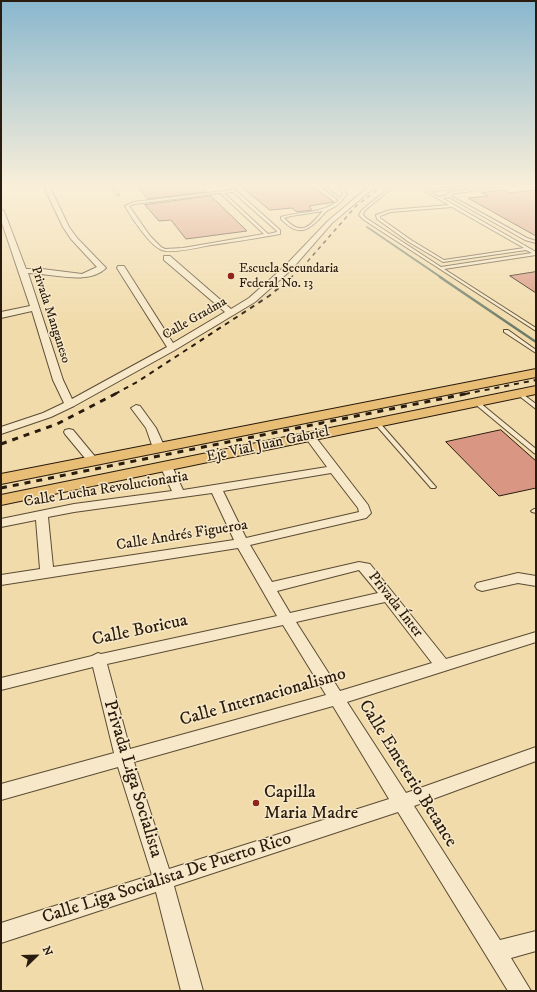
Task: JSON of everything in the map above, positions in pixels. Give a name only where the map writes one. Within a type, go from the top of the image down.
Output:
[{"type":"main road","name":"Eje Vial Juan Gabriel","points":[[1,479],[536,373]]},
{"type":"main road","name":"Eje Vial Juan Gabriel","points":[[1,500],[528,392]]},
{"type":"street","name":"Privada Manganeso","points":[[9,233],[23,271],[58,380],[70,404]]},
{"type":"street","points":[[23,271],[42,270],[82,276],[102,268],[70,233]]},
{"type":"street","name":"Calle Gradma","points":[[1,431],[47,415],[70,404],[172,348],[252,300],[273,283],[319,233]]},
{"type":"street","points":[[167,258],[231,313]]},
{"type":"street","points":[[121,268],[172,348]]},
{"type":"street","points":[[1,315],[34,308]]},
{"type":"street","points":[[136,408],[151,428],[159,448]]},
{"type":"street","points":[[69,432],[93,461]]},
{"type":"street","points":[[310,437],[334,469]]},
{"type":"street","points":[[166,466],[179,494]]},
{"type":"street","name":"Calle Lucha Revolucionaria","points":[[1,522],[122,501],[216,489],[334,469]]},
{"type":"street","name":"Calle Andrés Figueroa","points":[[1,580],[242,544],[358,517],[365,513],[364,508],[334,469]]},
{"type":"street","name":"Calle Emeterio Betance","points":[[216,489],[242,544],[287,620],[520,991]]},
{"type":"street","points":[[42,514],[47,573]]},
{"type":"street","name":"Privada Ínter","points":[[268,588],[362,566],[367,568],[442,665]]},
{"type":"street","points":[[482,586],[518,578],[536,581]]},
{"type":"street","name":"Calle Boricua","points":[[1,684],[98,659],[287,620],[388,596]]},
{"type":"street","name":"Calle Internacionalismo","points":[[1,792],[336,699],[535,637]]},
{"type":"street","name":"Privada Liga Socialista","points":[[98,659],[124,757],[163,880],[192,991]]},
{"type":"street","name":"Calle Liga Socialista De Puerto Rico","points":[[1,933],[401,803],[536,754]]},
{"type":"street","points":[[496,952],[536,940]]},
{"type":"lane","points":[[147,233],[163,249],[169,250],[277,233]]},
{"type":"lane","points":[[386,233],[536,330]]},
{"type":"lane","points":[[398,233],[443,261],[526,249]]},
{"type":"lane","points":[[499,233],[536,254]]},
{"type":"lane","points":[[516,233],[536,242]]},
{"type":"lane","points":[[441,268],[536,254]]},
{"type":"lane","points":[[506,331],[536,352]]},
{"type":"lane","points":[[528,392],[536,407]]},
{"type":"lane","points":[[477,402],[536,452]]},
{"type":"lane","points":[[377,423],[434,487]]},
{"type":"building","points":[[181,233],[230,233],[186,239]]},
{"type":"building","points":[[536,272],[536,293],[510,276]]},
{"type":"building","points":[[501,430],[536,461],[536,488],[499,496],[446,442]]},
{"type":"waterway","points":[[376,233],[442,278]]},
{"type":"waterway","points":[[440,277],[536,342]]},
{"type":"railway","points":[[290,278],[301,269],[332,233]]},
{"type":"railway","points":[[115,394],[137,382],[269,296],[292,277]]},
{"type":"railway","points":[[467,394],[536,380]]},
{"type":"railway","points":[[1,444],[57,424],[117,393]]},
{"type":"railway","points":[[1,488],[467,394]]},
{"type":"place","name":"Escuela Secundaria Federal No. 13","points":[[231,276]]},
{"type":"place","name":"Capilla Maria Madre","points":[[256,803]]}]
